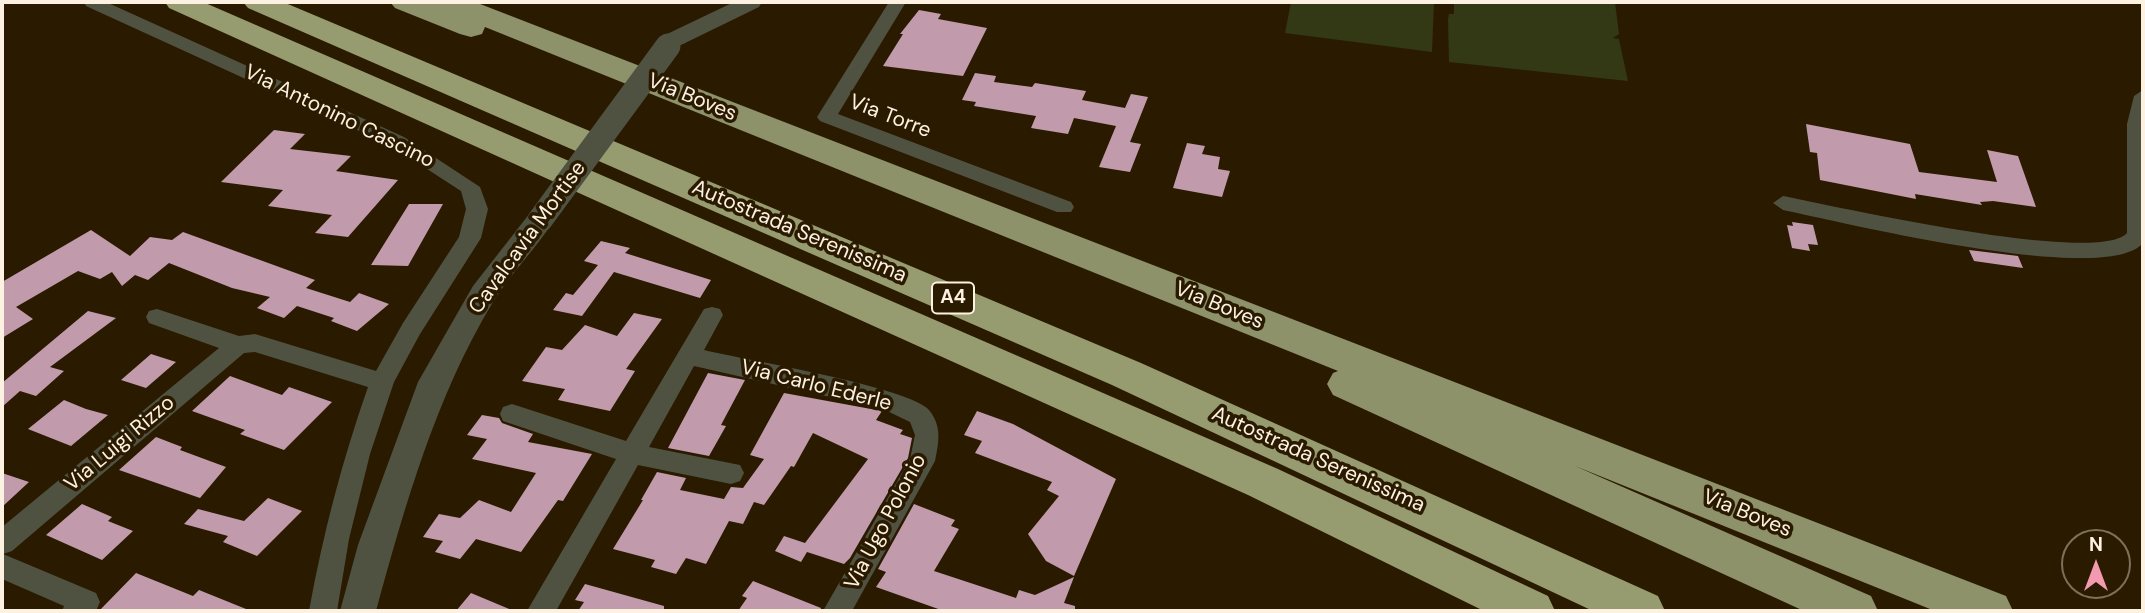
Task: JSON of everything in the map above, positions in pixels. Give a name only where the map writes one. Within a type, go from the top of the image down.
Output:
[{"type":"highway","name":"Autostrada Serenissima","points":[[179,2],[1179,444],[1531,611]]},
{"type":"highway","name":"Autostrada Serenissima","points":[[258,2],[996,317],[1248,428],[1641,611]]},
{"type":"highway","name":"Via Boves","points":[[405,2],[1289,359],[1587,489],[1854,611]]},
{"type":"highway","name":"Via Boves","points":[[449,2],[1989,611]]},
{"type":"street","name":"Via Antonino Cascino","points":[[92,2],[397,141],[470,187],[477,209],[470,238],[411,329],[382,382],[357,454],[336,540],[323,611]]},
{"type":"street","name":"Cavalcavia Mortise","points":[[670,43],[751,2]]},
{"type":"street","name":"Via Torre","points":[[897,2],[827,117],[1064,207]]},
{"type":"street","name":"Cavalcavia Mortise","points":[[358,611],[376,545],[434,382],[483,294],[670,43],[695,5]]},
{"type":"street","points":[[1783,203],[1987,243],[2091,251],[2119,248],[2131,243],[2138,235],[2137,124],[2143,96]]},
{"type":"street","points":[[541,611],[712,315]]},
{"type":"street","points":[[158,317],[238,345],[255,343],[382,382]]},
{"type":"street","name":"Via Luigi Rizzo","points":[[2,544],[238,345]]},
{"type":"street","name":"Via Carlo Ederle","points":[[689,356],[888,401],[919,415],[928,435]]},
{"type":"street","points":[[512,414],[633,454],[731,473]]},
{"type":"street","name":"Via Ugo Polonio","points":[[842,610],[922,461],[928,435]]},
{"type":"street","points":[[2,566],[86,602],[76,611]]},
{"type":"green space","points":[[1291,2],[1434,2],[1432,52],[1285,33]]},
{"type":"green space","points":[[1454,2],[1615,2],[1619,34],[1613,38],[1619,39],[1628,81],[1449,62],[1448,19],[1449,14],[1454,14]]},
{"type":"building","points":[[919,10],[941,14],[938,19],[987,28],[963,76],[883,66],[903,34],[900,34]]},
{"type":"building","points":[[975,73],[996,76],[994,82],[1032,87],[1035,83],[1086,91],[1082,100],[1125,108],[1131,94],[1148,97],[1130,142],[1141,144],[1130,172],[1099,167],[1116,126],[1074,118],[1068,134],[1031,128],[1036,116],[974,106],[976,102],[962,100]]},
{"type":"building","points":[[1806,124],[1910,144],[1919,172],[1997,182],[1987,150],[2018,156],[2036,207],[1993,201],[1980,202],[1982,205],[1915,194],[1916,199],[1820,180],[1817,153],[1810,152]]},
{"type":"building","points":[[274,130],[305,134],[290,149],[351,156],[336,171],[398,180],[348,237],[315,233],[332,215],[268,206],[283,190],[221,182]]},
{"type":"building","points":[[1187,143],[1205,146],[1202,154],[1220,157],[1218,169],[1230,171],[1222,197],[1173,188]]},
{"type":"building","points":[[409,204],[443,204],[408,266],[371,265]]},
{"type":"building","points":[[1792,222],[1813,225],[1818,245],[1808,244],[1810,251],[1792,248],[1787,225],[1793,226]]},
{"type":"building","points":[[91,230],[130,256],[150,237],[172,240],[183,232],[315,280],[306,288],[350,302],[359,293],[389,304],[357,331],[331,321],[334,318],[297,306],[284,318],[257,308],[270,297],[232,288],[169,263],[148,280],[135,275],[122,286],[112,272],[100,279],[78,271],[16,307],[33,319],[2,338],[2,282]]},
{"type":"building","points":[[601,241],[630,248],[625,253],[711,280],[700,298],[614,272],[582,316],[553,310],[566,293],[573,295],[598,265],[584,261]]},
{"type":"building","points":[[1969,250],[2018,256],[2023,268],[1974,261]]},
{"type":"building","points":[[88,311],[116,318],[50,367],[64,371],[36,396],[20,391],[2,407],[2,383]]},
{"type":"building","points":[[634,313],[662,319],[626,369],[635,371],[610,411],[558,400],[565,389],[522,381],[546,347],[562,350],[585,325],[617,336]]},
{"type":"building","points":[[151,354],[176,362],[146,388],[121,380]]},
{"type":"building","points":[[708,373],[745,380],[721,425],[726,426],[709,456],[668,448]]},
{"type":"building","points":[[230,376],[282,395],[289,387],[332,402],[284,450],[240,434],[245,430],[192,411]]},
{"type":"building","points":[[784,393],[882,411],[876,420],[903,430],[900,434],[912,438],[908,458],[844,564],[807,552],[801,562],[775,551],[784,536],[805,543],[868,459],[813,433],[794,467],[791,466],[764,505],[754,502],[743,524],[729,521],[706,564],[686,558],[676,574],[651,567],[655,560],[613,549],[657,472],[686,478],[680,490],[724,499],[731,487],[743,488],[764,459],[750,455]]},
{"type":"building","points":[[64,400],[108,415],[71,446],[28,429]]},
{"type":"building","points":[[977,411],[1013,424],[1116,479],[1074,576],[1046,561],[1028,534],[1059,496],[1047,490],[1052,482],[975,453],[982,441],[964,435]]},
{"type":"building","points":[[482,415],[499,418],[502,423],[533,434],[528,442],[592,454],[563,501],[558,500],[521,552],[476,539],[460,559],[435,552],[443,541],[423,537],[439,514],[460,518],[479,500],[511,512],[536,473],[472,459],[487,439],[467,435]]},
{"type":"building","points":[[156,437],[182,447],[180,450],[226,467],[200,498],[119,470]]},
{"type":"building","points":[[2,473],[29,482],[2,507]]},
{"type":"building","points":[[268,498],[302,511],[257,556],[223,542],[228,536],[184,524],[198,509],[244,521]]},
{"type":"building","points":[[82,504],[112,517],[108,521],[133,531],[102,560],[46,535]]},
{"type":"building","points":[[914,504],[955,520],[951,526],[959,529],[934,571],[1016,598],[1019,590],[1035,595],[1074,577],[1064,603],[1075,606],[1075,611],[944,611],[876,587],[886,572],[878,569]]},
{"type":"building","points":[[136,573],[193,596],[199,590],[251,611],[99,611]]},
{"type":"building","points":[[753,581],[821,608],[820,611],[738,611],[747,598],[742,596]]},
{"type":"building","points":[[585,584],[664,606],[664,611],[578,611],[584,602],[575,600]]},
{"type":"building","points":[[471,593],[514,611],[456,611]]}]
